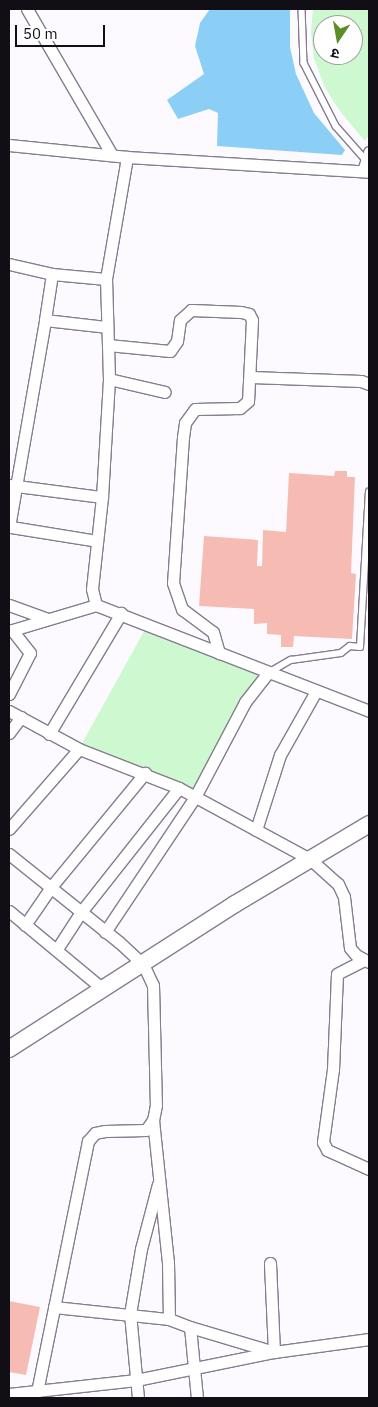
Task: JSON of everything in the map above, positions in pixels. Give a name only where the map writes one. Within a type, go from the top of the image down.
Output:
[{"type":"street","points":[[27,9],[112,155]]},
{"type":"street","points":[[9,145],[127,157],[366,171],[367,155]]},
{"type":"street","points":[[96,604],[92,590],[102,497],[108,380],[106,279],[127,157]]},
{"type":"street","points":[[9,264],[52,274],[106,279]]},
{"type":"street","points":[[52,274],[13,485],[10,527],[97,541]]},
{"type":"street","points":[[108,346],[163,353],[174,346],[182,314],[191,310],[241,312],[249,314],[252,320],[251,377],[245,405],[240,408],[195,409],[188,415],[184,430],[173,584],[182,609],[213,632],[219,653]]},
{"type":"street","points":[[44,320],[106,327]]},
{"type":"street","points":[[251,377],[361,381],[369,384]]},
{"type":"street","points":[[108,380],[165,392]]},
{"type":"street","points":[[13,485],[102,497]]},
{"type":"street","points":[[9,694],[30,653],[10,630],[96,604],[369,712]]},
{"type":"street","points":[[9,605],[48,619]]},
{"type":"street","points":[[49,734],[121,613]]},
{"type":"street","points":[[105,932],[195,797],[245,702],[268,673]]},
{"type":"street","points":[[256,830],[280,755],[316,691]]},
{"type":"street","points":[[9,711],[79,749],[145,773],[179,788],[310,858],[338,884],[344,897],[350,948],[366,961],[337,974],[333,1069],[323,1142],[327,1150],[369,1169]]},
{"type":"street","points":[[9,733],[21,717]]},
{"type":"street","points":[[9,829],[79,749]]},
{"type":"street","points":[[25,925],[51,887],[145,773]]},
{"type":"street","points":[[56,949],[81,912],[179,788]]},
{"type":"street","points":[[9,1049],[310,858],[369,824]]},
{"type":"street","points":[[9,854],[143,964],[153,985],[156,1105],[153,1120],[160,1174],[169,1319]]},
{"type":"street","points":[[9,911],[103,989]]},
{"type":"street","points":[[37,1392],[88,1141],[95,1133],[105,1131],[146,1130],[153,1120]]},
{"type":"street","points":[[138,1398],[130,1314],[141,1249],[160,1174]]},
{"type":"street","points":[[270,1262],[274,1352]]},
{"type":"street","points":[[54,1307],[169,1319],[274,1352]]},
{"type":"street","points":[[190,1327],[197,1398]]},
{"type":"street","points":[[15,1396],[79,1386],[136,1380],[274,1352],[369,1339]]},
{"type":"street","points":[[79,1386],[80,1398]]},
{"type":"lane","points":[[302,9],[304,64],[336,126],[367,155]]},
{"type":"lane","points":[[268,673],[291,660],[341,653],[350,646],[360,647],[369,492]]},
{"type":"green space","points":[[313,9],[369,9],[369,135],[365,141],[339,110],[324,86],[316,65],[363,65],[363,15],[313,15],[313,50],[311,33]]},
{"type":"green space","points":[[148,624],[268,673],[195,797],[79,749]]},
{"type":"water","points":[[210,9],[290,9],[290,47],[296,74],[314,113],[345,150],[342,155],[217,146],[218,113],[209,109],[178,119],[167,100],[204,74],[195,46],[200,23]]},
{"type":"building","points":[[335,471],[347,471],[347,477],[355,477],[351,573],[356,574],[352,639],[294,636],[293,647],[281,647],[281,635],[267,634],[267,623],[254,624],[254,609],[199,606],[204,536],[258,540],[257,566],[262,566],[263,530],[286,532],[289,473],[334,476]]},
{"type":"building","points":[[9,1301],[40,1307],[26,1375],[9,1372]]}]
